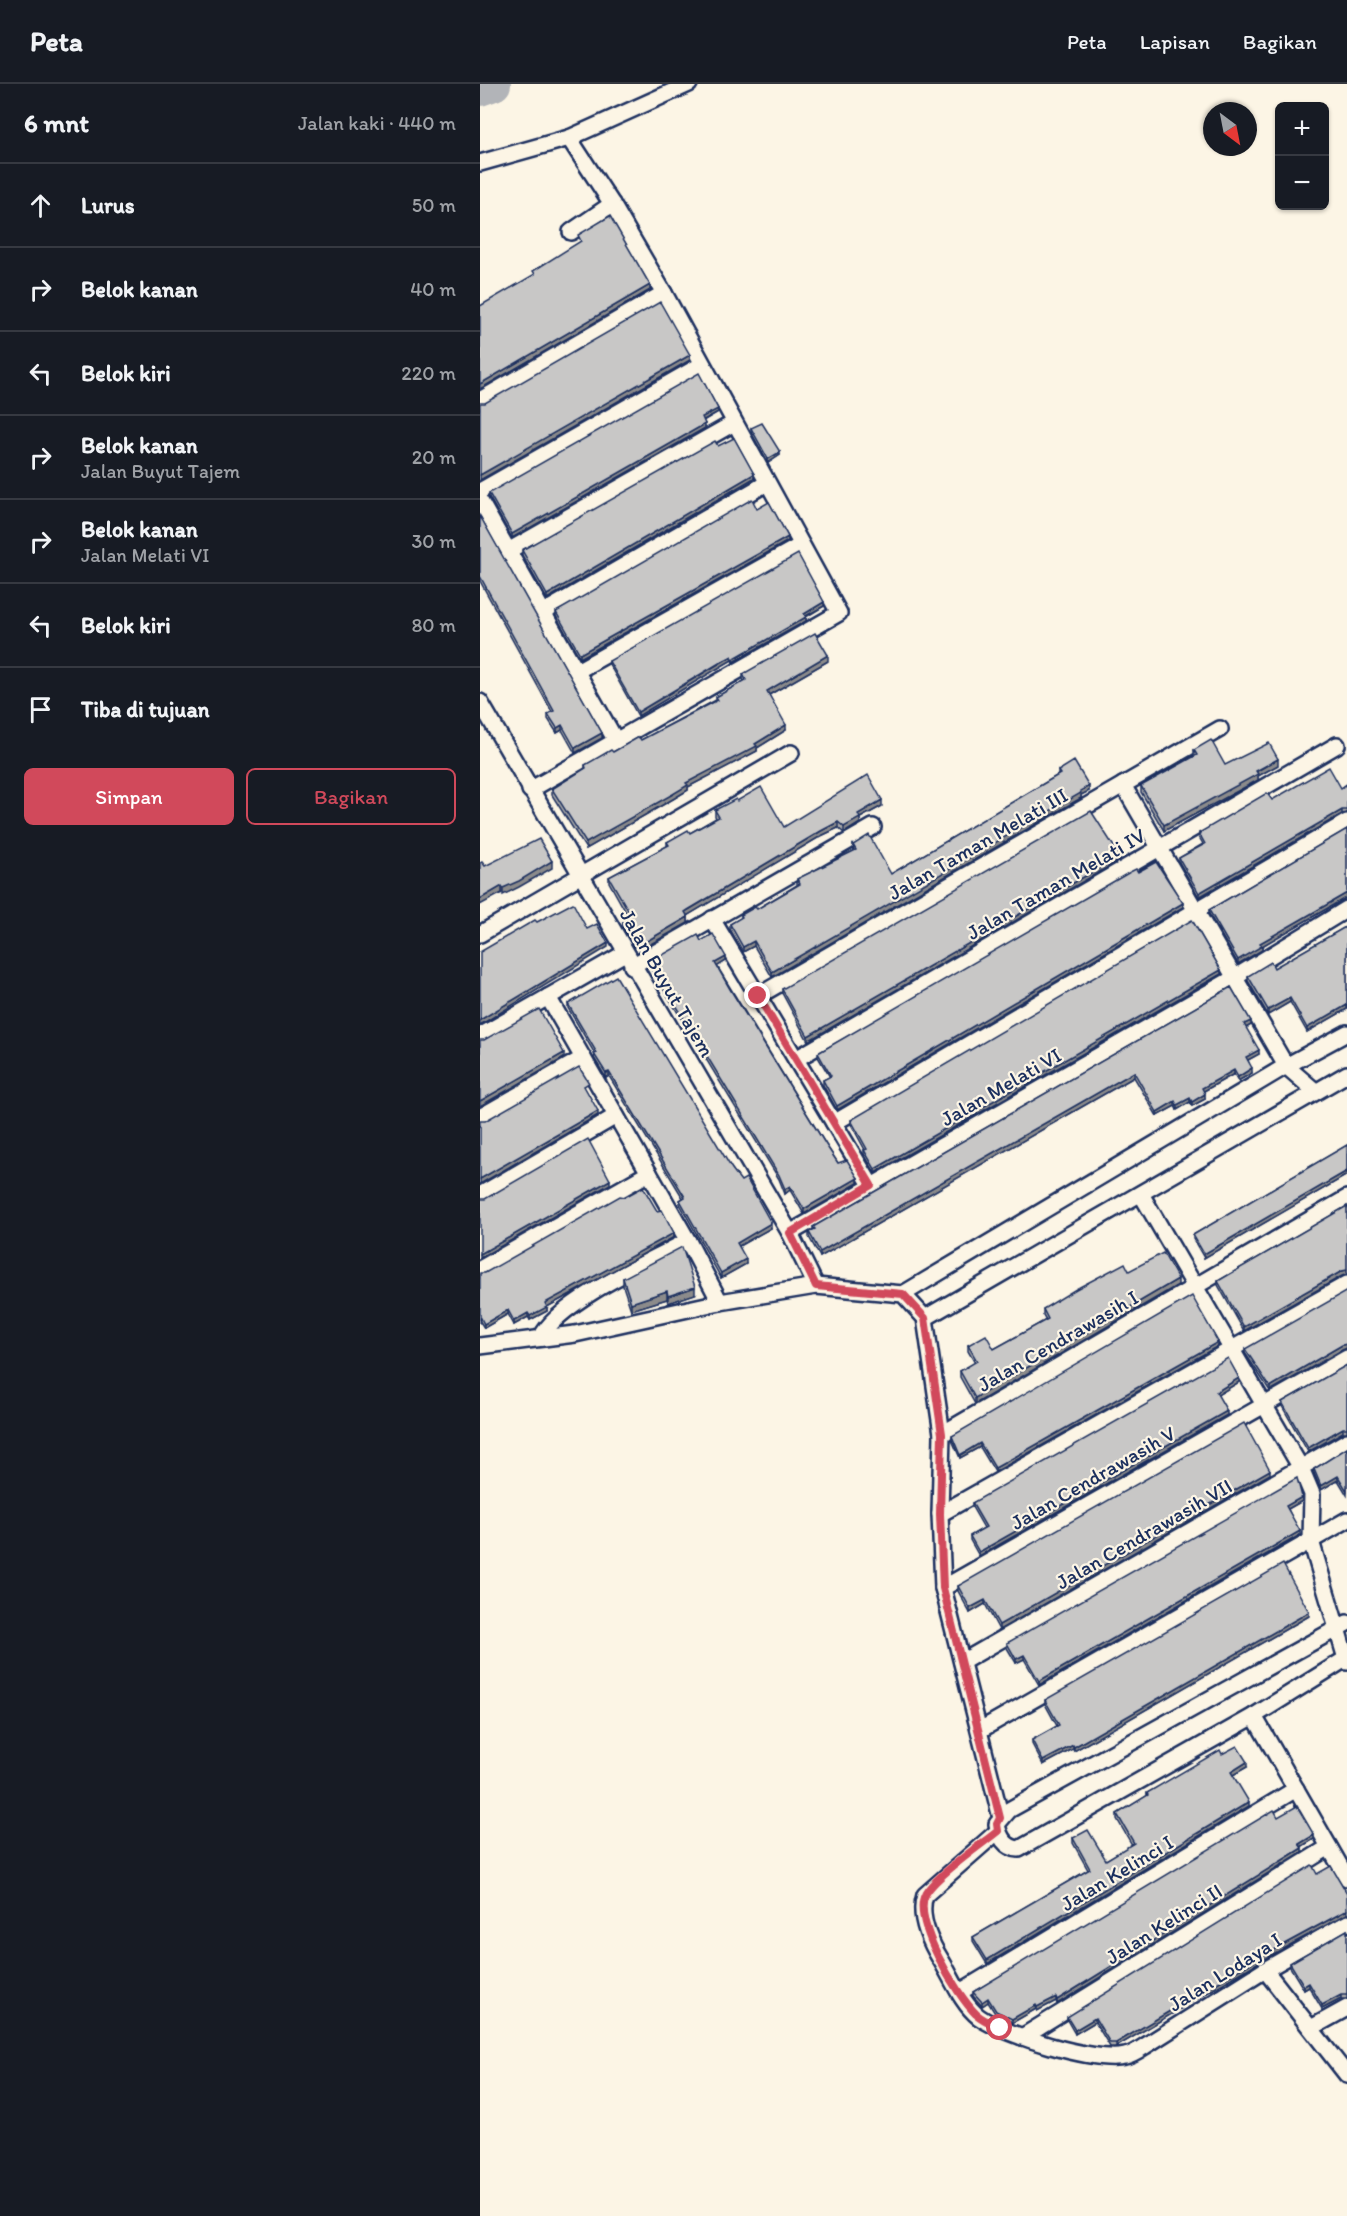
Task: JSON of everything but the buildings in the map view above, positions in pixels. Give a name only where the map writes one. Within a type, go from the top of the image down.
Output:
[{"type":"street","points":[[480,163],[569,138],[689,84]]},
{"type":"street","points":[[530,790],[839,613],[664,293],[612,204],[569,138]]},
{"type":"street","points":[[571,232],[612,204]]},
{"type":"street","points":[[480,400],[664,293]]},
{"type":"street","points":[[480,491],[701,364]]},
{"type":"street","points":[[508,551],[734,423]]},
{"type":"street","points":[[544,612],[767,483]]},
{"type":"street","points":[[480,501],[616,741]]},
{"type":"street","points":[[577,672],[801,545]]},
{"type":"street","name":"Jalan Buyut Tajem","points":[[480,702],[790,1233],[816,1286]]},
{"type":"street","name":"Jalan Taman Melati III","points":[[758,996],[1220,729]]},
{"type":"street","name":"Jalan Taman Melati IV","points":[[796,1059],[1337,745]]},
{"type":"street","points":[[480,933],[791,753]]},
{"type":"street","points":[[1123,785],[1286,1066],[1315,1091]]},
{"type":"street","points":[[834,1123],[1347,822]]},
{"type":"street","points":[[480,1036],[548,997],[712,919],[873,827]]},
{"type":"street","name":"Jalan Melati VI","points":[[790,1233],[1234,978],[1347,909]]},
{"type":"street","points":[[712,919],[871,1185]]},
{"type":"street","points":[[548,997],[688,1241],[720,1302]]},
{"type":"street","points":[[480,1346],[575,1335],[720,1302],[816,1286],[903,1294],[1286,1066],[1347,1033]]},
{"type":"street","points":[[480,1117],[583,1058]]},
{"type":"street","points":[[925,1318],[1347,1074]]},
{"type":"street","points":[[480,1195],[616,1116]]},
{"type":"street","points":[[480,1269],[649,1173]]},
{"type":"street","points":[[903,1294],[925,1318],[942,1434],[940,1514],[943,1588],[980,1730],[999,1824],[1007,1845],[1019,1849],[1254,1716],[1347,1660],[1342,1626],[1311,1541],[1312,1494],[1301,1468],[1141,1194]]},
{"type":"street","name":"Jalan Cendrawasih I","points":[[942,1434],[1347,1198]]},
{"type":"street","points":[[541,1338],[545,1328],[556,1317],[609,1283],[688,1241]]},
{"type":"street","points":[[940,1514],[1347,1284]]},
{"type":"street","name":"Jalan Cendrawasih V","points":[[943,1588],[1347,1359]]},
{"type":"street","name":"Jalan Cendrawasih VII","points":[[962,1662],[1347,1441]]},
{"type":"street","points":[[980,1730],[1347,1520]]},
{"type":"street","points":[[1022,2037],[978,2016],[960,1992],[931,1943],[923,1901],[928,1890],[999,1824],[1010,1810],[1342,1626]]},
{"type":"street","points":[[1254,1716],[1347,1878]]},
{"type":"street","name":"Jalan Kelinci I","points":[[960,1992],[1296,1790]]},
{"type":"street","name":"Jalan Kelinci II","points":[[1022,2037],[1329,1847]]},
{"type":"street","name":"Jalan Lodaya I","points":[[1022,2037],[1094,2055],[1125,2056],[1145,2046],[1265,1970],[1347,1923]]},
{"type":"street","points":[[1265,1970],[1347,2075]]},
{"type":"street","points":[[1311,2028],[1347,2008]]},
{"type":"waterway","points":[[480,89],[494,84]]},
{"type":"route","points":[[758,996],[871,1185],[790,1233],[816,1286],[903,1294],[925,1318],[942,1434],[940,1514],[943,1588],[1000,1818],[997,1824],[998,1831],[928,1890],[922,1909],[931,1943],[968,2005],[978,2016],[1000,2028]]}]
